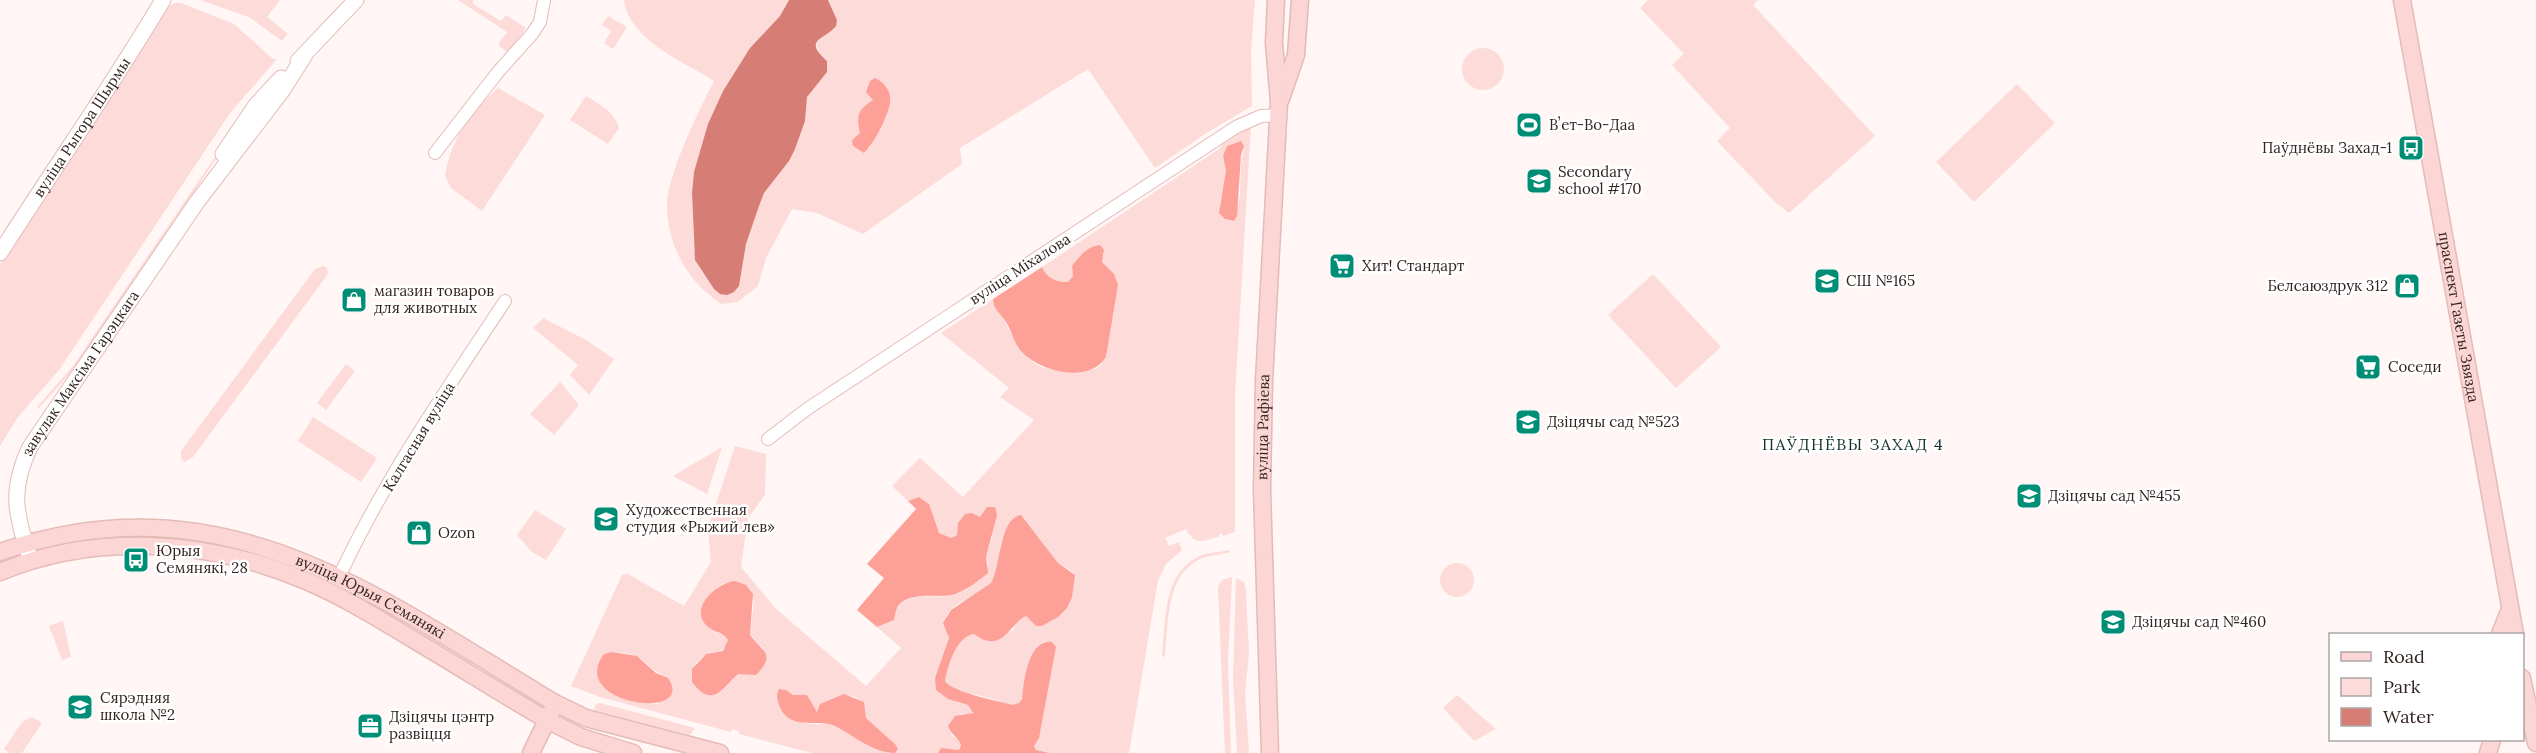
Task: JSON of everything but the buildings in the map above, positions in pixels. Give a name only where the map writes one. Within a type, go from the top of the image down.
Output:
[{"type":"main road","name":"вуліца Рафіева","points":[[1270,753],[1262,490],[1264,381],[1279,109],[1274,43],[1276,0]]},
{"type":"main road","name":"вуліца Рафіева","points":[[1279,109],[1297,48],[1300,0]]},
{"type":"main road","name":"праспект Газеты Звязда","points":[[2402,0],[2515,633]]},
{"type":"main road","name":"вуліца Юрыя Семянякі","points":[[0,552],[26,544],[104,529],[183,530],[254,543],[307,562],[339,577],[555,703],[596,721],[720,753]]},
{"type":"main road","name":"вуліца Юрыя Семянякі","points":[[0,572],[31,561],[91,548],[127,546],[190,549],[249,561],[298,577],[344,598],[547,720],[581,737],[633,753]]},
{"type":"main road","points":[[2500,633],[2510,608]]},
{"type":"main road","points":[[2524,683],[2536,743]]},
{"type":"main road","points":[[531,753],[555,703]]},
{"type":"street","name":"вуліца Рыгора Шырмы","points":[[0,253],[115,80],[163,0]]},
{"type":"street","name":"завулак Максіма Гарэцкага","points":[[31,561],[16,507],[16,491],[21,466],[30,447],[197,202],[223,154],[256,105],[356,0]]},
{"type":"street","points":[[435,153],[498,72],[532,34],[540,22],[544,0]]},
{"type":"street","name":"вуліца Міхалова","points":[[768,439],[807,409],[1236,127],[1279,109]]},
{"type":"street","name":"Калгасная вуліца","points":[[339,577],[355,543],[399,469],[505,301]]},
{"type":"green space","points":[[200,0],[280,0],[267,17],[288,34],[282,41],[249,17]]},
{"type":"green space","points":[[458,0],[473,0],[473,4],[501,21],[506,15],[526,28],[508,53],[498,45],[507,32]]},
{"type":"green space","points":[[624,0],[789,0],[780,16],[750,48],[723,91],[694,172],[692,193],[694,250],[700,269],[720,294],[734,292],[739,286],[746,244],[764,193],[789,161],[805,121],[807,97],[815,84],[824,76],[827,61],[819,54],[816,44],[822,35],[833,30],[837,20],[828,0],[1255,0],[1251,51],[1252,106],[1155,168],[1088,69],[960,148],[962,164],[863,234],[817,213],[792,209],[766,258],[758,286],[738,302],[721,304],[699,285],[682,262],[671,236],[667,207],[668,194],[678,161],[714,81],[673,57],[647,38],[628,14]],"holes":[[[891,98],[886,117],[869,148],[852,140],[860,133],[873,99]]]},
{"type":"green space","points":[[1648,0],[1758,0],[1753,5],[1875,136],[1789,213],[1776,203],[1717,141],[1730,128],[1672,65],[1684,54],[1640,8]]},
{"type":"green space","points":[[181,3],[234,24],[273,59],[277,59],[230,113],[59,370],[18,417],[0,446],[0,264],[167,7]]},
{"type":"green space","points":[[608,16],[627,27],[613,49],[604,43],[611,31],[602,25]]},
{"type":"green space","points":[[1483,48],[1491,49],[1498,54],[1503,61],[1503,77],[1498,84],[1491,89],[1483,90],[1475,89],[1468,84],[1463,77],[1462,69],[1463,61],[1468,54],[1475,49]]},
{"type":"green space","points":[[2017,84],[2055,123],[1974,202],[1936,162]]},
{"type":"green space","points":[[498,88],[545,115],[482,211],[451,188],[445,176],[452,150],[463,127]]},
{"type":"green space","points":[[586,96],[606,109],[617,122],[619,128],[608,144],[570,120]]},
{"type":"green space","points":[[1251,125],[1235,395],[1235,532],[1223,536],[1219,534],[1219,537],[1200,541],[1193,538],[1186,529],[1165,538],[1169,546],[1179,542],[1182,550],[1166,564],[1158,580],[1129,753],[1050,753],[1036,750],[1034,746],[1039,734],[1046,695],[1046,641],[1033,651],[1020,703],[1013,706],[958,691],[948,686],[945,681],[954,653],[962,640],[968,636],[974,634],[979,638],[1013,631],[1016,623],[1026,616],[1036,626],[1042,626],[1058,617],[1073,572],[1058,563],[1021,515],[1003,537],[998,567],[991,583],[984,590],[951,609],[947,616],[946,626],[949,638],[935,678],[956,702],[968,705],[972,711],[971,715],[960,714],[951,735],[959,740],[961,745],[959,750],[941,748],[938,753],[895,753],[895,744],[866,718],[863,703],[859,699],[848,696],[836,698],[824,704],[817,712],[807,695],[793,695],[782,689],[777,692],[783,710],[798,721],[834,725],[890,753],[812,753],[739,734],[739,731],[732,729],[731,732],[600,697],[571,686],[622,575],[628,574],[684,606],[711,562],[708,528],[735,446],[766,454],[765,495],[748,518],[741,567],[775,608],[866,686],[901,648],[877,627],[894,620],[899,606],[910,598],[957,594],[986,575],[988,563],[986,557],[992,537],[989,506],[980,517],[974,514],[958,527],[957,535],[951,538],[939,533],[926,501],[919,497],[908,501],[892,486],[920,458],[963,497],[1034,420],[1000,397],[1009,388],[941,333],[993,299],[996,309],[1015,340],[1031,361],[1050,369],[1062,370],[1095,369],[1101,365],[1106,357],[1118,285],[1102,262],[1104,253],[1091,248],[1079,256],[1072,266],[1073,276],[1068,282],[1052,279],[1042,267],[1219,149],[1226,139]],"holes":[[[1238,142],[1244,148],[1240,196],[1234,221],[1225,219],[1220,204],[1226,170],[1223,156],[1227,146]],[[724,583],[754,601],[750,635],[764,649],[744,673],[738,674],[723,689],[714,694],[709,694],[695,686],[694,666],[704,655],[723,650],[727,646],[727,637],[713,630],[711,593]],[[612,652],[633,655],[663,675],[658,704],[634,702],[601,685],[604,654]]]},
{"type":"green space","points":[[223,145],[224,147],[77,366],[38,409],[37,407],[73,366]]},
{"type":"green space","points":[[323,266],[327,268],[328,274],[193,457],[184,462],[181,458],[181,451],[315,269]]},
{"type":"green space","points":[[1653,274],[1721,347],[1676,388],[1608,315]]},
{"type":"green space","points":[[543,318],[586,340],[614,359],[589,395],[570,375],[578,365],[533,328]]},
{"type":"green space","points":[[346,364],[355,371],[326,410],[317,403]]},
{"type":"green space","points":[[560,382],[579,405],[554,435],[530,414]]},
{"type":"green space","points":[[313,417],[377,458],[361,482],[298,441]]},
{"type":"green space","points":[[722,447],[707,494],[673,476]]},
{"type":"green space","points":[[535,510],[566,529],[546,560],[532,552],[517,535]]},
{"type":"green space","points":[[1230,550],[1230,552],[1203,558],[1191,565],[1182,575],[1171,600],[1165,657],[1162,656],[1168,598],[1179,572],[1189,562],[1202,555]]},
{"type":"green space","points":[[1457,563],[1469,568],[1474,580],[1469,592],[1457,597],[1445,592],[1440,580],[1445,568]]},
{"type":"green space","points":[[1232,577],[1228,661],[1231,753],[1225,753],[1218,587],[1222,580]]},
{"type":"green space","points":[[1236,578],[1244,582],[1246,590],[1249,654],[1245,691],[1249,753],[1237,753],[1233,678]]},
{"type":"green space","points":[[63,621],[71,657],[62,660],[49,626]]},
{"type":"green space","points":[[1457,695],[1496,729],[1474,741],[1443,708]]},
{"type":"green space","points":[[600,703],[695,728],[690,735],[594,710],[596,704]]},
{"type":"green space","points":[[32,717],[42,723],[22,753],[10,753],[4,749],[22,722]]},
{"type":"shaded area","points":[[875,78],[886,87],[890,96],[889,109],[873,142],[864,153],[853,146],[852,140],[860,133],[859,114],[873,100],[866,92],[870,81]]},
{"type":"shaded area","points":[[1241,141],[1244,146],[1241,155],[1237,216],[1234,221],[1225,219],[1219,213],[1226,170],[1223,156],[1227,146]]},
{"type":"shaded area","points":[[1100,245],[1104,250],[1102,262],[1114,274],[1118,285],[1106,357],[1098,365],[1077,373],[1052,369],[1030,359],[1014,340],[1007,323],[995,307],[993,299],[1042,267],[1052,279],[1068,282],[1073,276],[1072,266],[1078,259],[1088,249]]},
{"type":"shaded area","points":[[919,497],[929,504],[939,533],[951,538],[957,535],[958,523],[965,514],[972,513],[980,517],[987,507],[995,507],[997,515],[986,557],[988,573],[956,594],[909,598],[897,607],[894,620],[877,627],[857,610],[884,578],[867,564],[916,509],[908,501]]},
{"type":"shaded area","points":[[1021,515],[1058,563],[1075,575],[1072,597],[1067,608],[1058,617],[1042,626],[1036,626],[1026,616],[998,640],[984,640],[974,634],[968,636],[962,640],[954,653],[945,681],[956,689],[976,696],[1013,705],[1019,703],[1022,699],[1026,672],[1032,654],[1037,647],[1052,642],[1056,647],[1039,738],[1034,746],[1036,750],[1050,753],[938,753],[941,748],[959,750],[961,745],[948,726],[955,716],[973,713],[968,705],[948,699],[936,690],[935,678],[949,638],[943,623],[951,610],[991,583],[1004,533],[1008,524]]},
{"type":"shaded area","points":[[735,581],[746,585],[753,594],[750,635],[763,649],[766,662],[756,675],[738,674],[722,690],[712,695],[706,694],[692,682],[692,669],[706,654],[723,651],[728,640],[705,624],[701,617],[701,610],[708,596],[715,590]]},
{"type":"shaded area","points":[[612,652],[637,656],[656,673],[668,678],[672,692],[665,700],[651,703],[633,702],[615,696],[602,685],[597,671],[604,654]]},
{"type":"shaded area","points":[[779,689],[786,690],[793,695],[807,695],[817,712],[820,704],[844,694],[864,702],[866,718],[898,749],[895,753],[879,750],[835,726],[804,723],[789,718],[778,702]]},
{"type":"water","points":[[789,0],[828,0],[837,20],[836,26],[816,44],[816,48],[827,61],[827,72],[807,97],[805,121],[789,161],[764,193],[746,244],[739,286],[727,295],[720,294],[714,289],[695,260],[692,193],[694,172],[708,124],[723,91],[750,48],[780,16]]},
{"type":"place","name":"Вʼет-Во-Даа","points":[[1529,125]]},
{"type":"place","name":"Паўднёвы Захад-1","points":[[2411,148]]},
{"type":"place","name":"Secondary school #170","points":[[1539,181]]},
{"type":"place","name":"Хит! Стандарт","points":[[1342,266]]},
{"type":"place","name":"СШ №165","points":[[1827,281]]},
{"type":"place","name":"Белсаюздрук 312","points":[[2407,286]]},
{"type":"place","name":"магазин товаров для животных","points":[[354,300]]},
{"type":"place","name":"Соседи","points":[[2368,367]]},
{"type":"place","name":"Дзіцячы сад №523","points":[[1528,422]]},
{"type":"place","name":"Дзіцячы сад №455","points":[[2029,496]]},
{"type":"place","name":"Художественная студия «Рыжий лев»","points":[[606,519]]},
{"type":"place","name":"Ozon","points":[[419,533]]},
{"type":"place","name":"Юрыя Семянякі, 28","points":[[136,560]]},
{"type":"place","name":"Дзіцячы сад №460","points":[[2113,622]]},
{"type":"place","name":"Сярэдняя школа №2","points":[[80,707]]},
{"type":"place","name":"Дзіцячы цэнтр развіцця","points":[[370,726]]},
{"type":"district","name":"ПАЎДНЁВЫ ЗАХАД 4","points":[[1853,444]]}]
